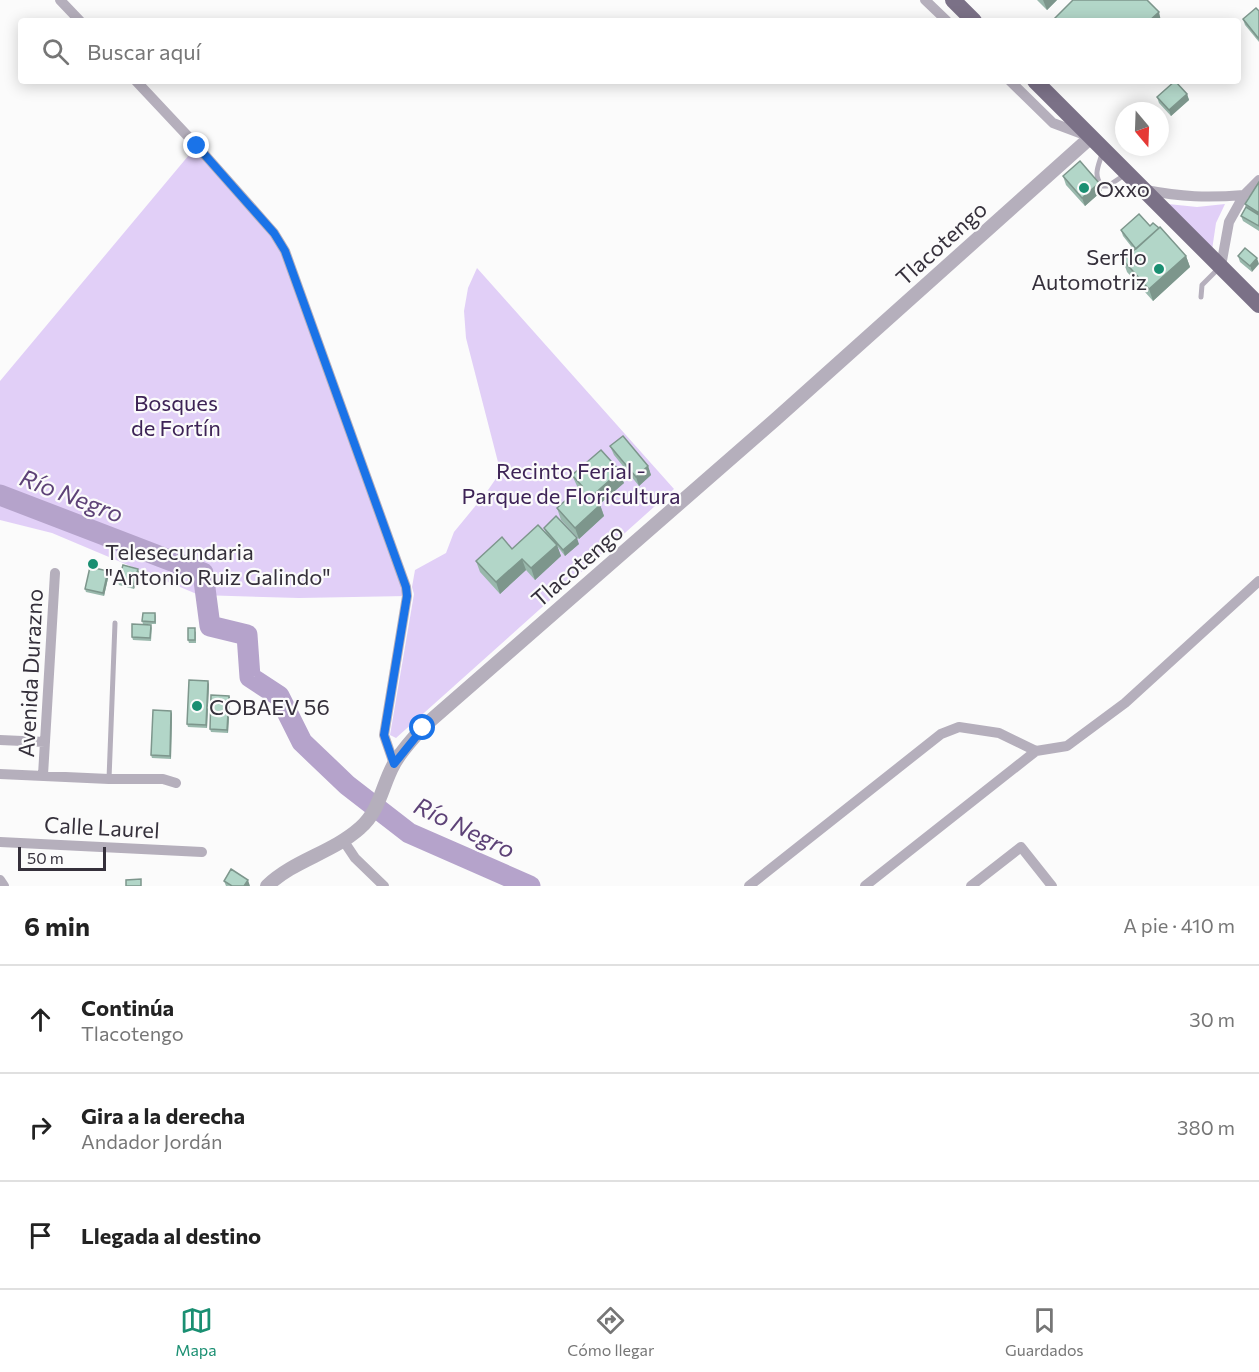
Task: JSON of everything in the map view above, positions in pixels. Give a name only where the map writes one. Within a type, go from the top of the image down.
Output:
[{"type":"main road","points":[[953,0],[971,18]]},
{"type":"main road","points":[[1038,84],[1259,305]]},
{"type":"street","points":[[60,0],[77,18]]},
{"type":"street","points":[[925,0],[944,18]]},
{"type":"street","points":[[139,84],[205,154],[274,233],[285,251],[406,587],[407,596],[384,735],[394,764]]},
{"type":"street","points":[[1013,84],[1053,123],[1097,143]]},
{"type":"street","name":"Tlacotengo","points":[[267,886],[275,878],[302,861],[361,828],[382,795],[394,764],[423,728],[1065,165],[1097,143]]},
{"type":"street","points":[[1221,266],[1229,222],[1244,195],[1259,180]]},
{"type":"street","points":[[1142,189],[1178,196],[1206,198],[1244,195]]},
{"type":"street","name":"Avenida Durazno","points":[[43,775],[55,573]]},
{"type":"street","points":[[865,886],[1036,751],[1067,746],[1125,703],[1259,581]]},
{"type":"street","points":[[749,886],[941,734],[959,727],[999,733],[1036,751]]},
{"type":"street","points":[[0,740],[45,742]]},
{"type":"street","points":[[0,774],[164,779],[176,783]]},
{"type":"street","points":[[343,840],[355,858],[384,886]]},
{"type":"street","name":"Calle Laurel","points":[[0,842],[201,852]]},
{"type":"street","points":[[970,886],[1021,847],[1052,886]]},
{"type":"street","points":[[0,880],[4,886]]},
{"type":"lane","points":[[1097,143],[1096,172],[1097,180],[1102,186],[1108,186],[1127,174]]},
{"type":"lane","points":[[1202,297],[1202,285],[1221,266]]},
{"type":"lane","points":[[109,779],[115,623]]},
{"type":"green space","name":"Bosques de Fortín","points":[[194,149],[285,251],[407,596],[299,598],[199,595],[52,533],[0,520],[0,381]]},
{"type":"green space","points":[[1168,204],[1197,207],[1225,204],[1216,223],[1212,250]]},
{"type":"green space","name":"Recinto Ferial - Parque de Floricultura","points":[[477,268],[674,489],[396,738],[390,735],[414,594],[412,587],[415,570],[446,553],[454,532],[497,477],[499,466],[466,338],[464,311],[468,288]]},
{"type":"building","points":[[1073,0],[1147,0],[1159,12],[1152,18],[1055,18]]},
{"type":"building","points":[[1256,8],[1259,11],[1259,39],[1243,19]]},
{"type":"building","points":[[1172,84],[1178,84],[1187,94],[1169,110],[1169,102],[1162,102],[1157,97]]},
{"type":"building","points":[[1080,161],[1099,183],[1082,198],[1063,176]]},
{"type":"building","points":[[1259,182],[1259,213],[1245,204]]},
{"type":"building","points":[[1246,207],[1259,215],[1259,226],[1241,216]]},
{"type":"building","points":[[1139,214],[1150,226],[1153,223],[1159,228],[1136,249],[1121,230]]},
{"type":"building","name":"Serflo Automotriz","points":[[1160,227],[1186,256],[1149,289],[1123,260]]},
{"type":"building","points":[[1245,248],[1257,258],[1250,266],[1238,256]]},
{"type":"building","points":[[623,436],[648,466],[636,477],[610,446]]},
{"type":"building","points":[[601,450],[620,471],[592,496],[600,505],[575,528],[557,508],[582,486],[572,475]]},
{"type":"building","points":[[556,516],[577,538],[563,550],[544,528]]},
{"type":"building","points":[[538,525],[557,545],[531,568],[522,559],[496,582],[476,561],[502,537],[512,549]]},
{"type":"building","points":[[123,565],[138,569],[133,586],[118,582]]},
{"type":"building","points":[[90,567],[108,571],[103,593],[85,589]]},
{"type":"building","points":[[143,613],[155,613],[155,622],[142,621]]},
{"type":"building","points":[[132,624],[151,625],[150,638],[132,637]]},
{"type":"building","points":[[188,628],[195,628],[195,640],[188,640]]},
{"type":"building","points":[[189,680],[208,681],[206,725],[187,724]]},
{"type":"building","points":[[211,695],[229,696],[227,730],[210,729]]},
{"type":"building","points":[[153,710],[171,711],[170,756],[151,755]]},
{"type":"building","points":[[231,869],[248,880],[244,886],[232,886],[224,881]]},
{"type":"building","points":[[141,879],[141,886],[126,886],[126,880]]},
{"type":"waterway","name":"Río Negro","points":[[0,495],[203,573],[210,626],[247,635],[250,677],[279,696],[302,742],[347,785],[409,833],[530,886]]},
{"type":"place","name":"Oxxo","points":[[1084,188]]},
{"type":"place","name":"Serflo Automotriz","points":[[1159,269]]},
{"type":"place","name":"Telesecundaria \"Antonio Ruiz Galindo\"","points":[[93,564]]},
{"type":"place","name":"COBAEV 56","points":[[197,706]]},
{"type":"route","points":[[197,146],[274,233],[285,251],[406,587],[407,596],[384,735],[394,764],[423,728]]}]
